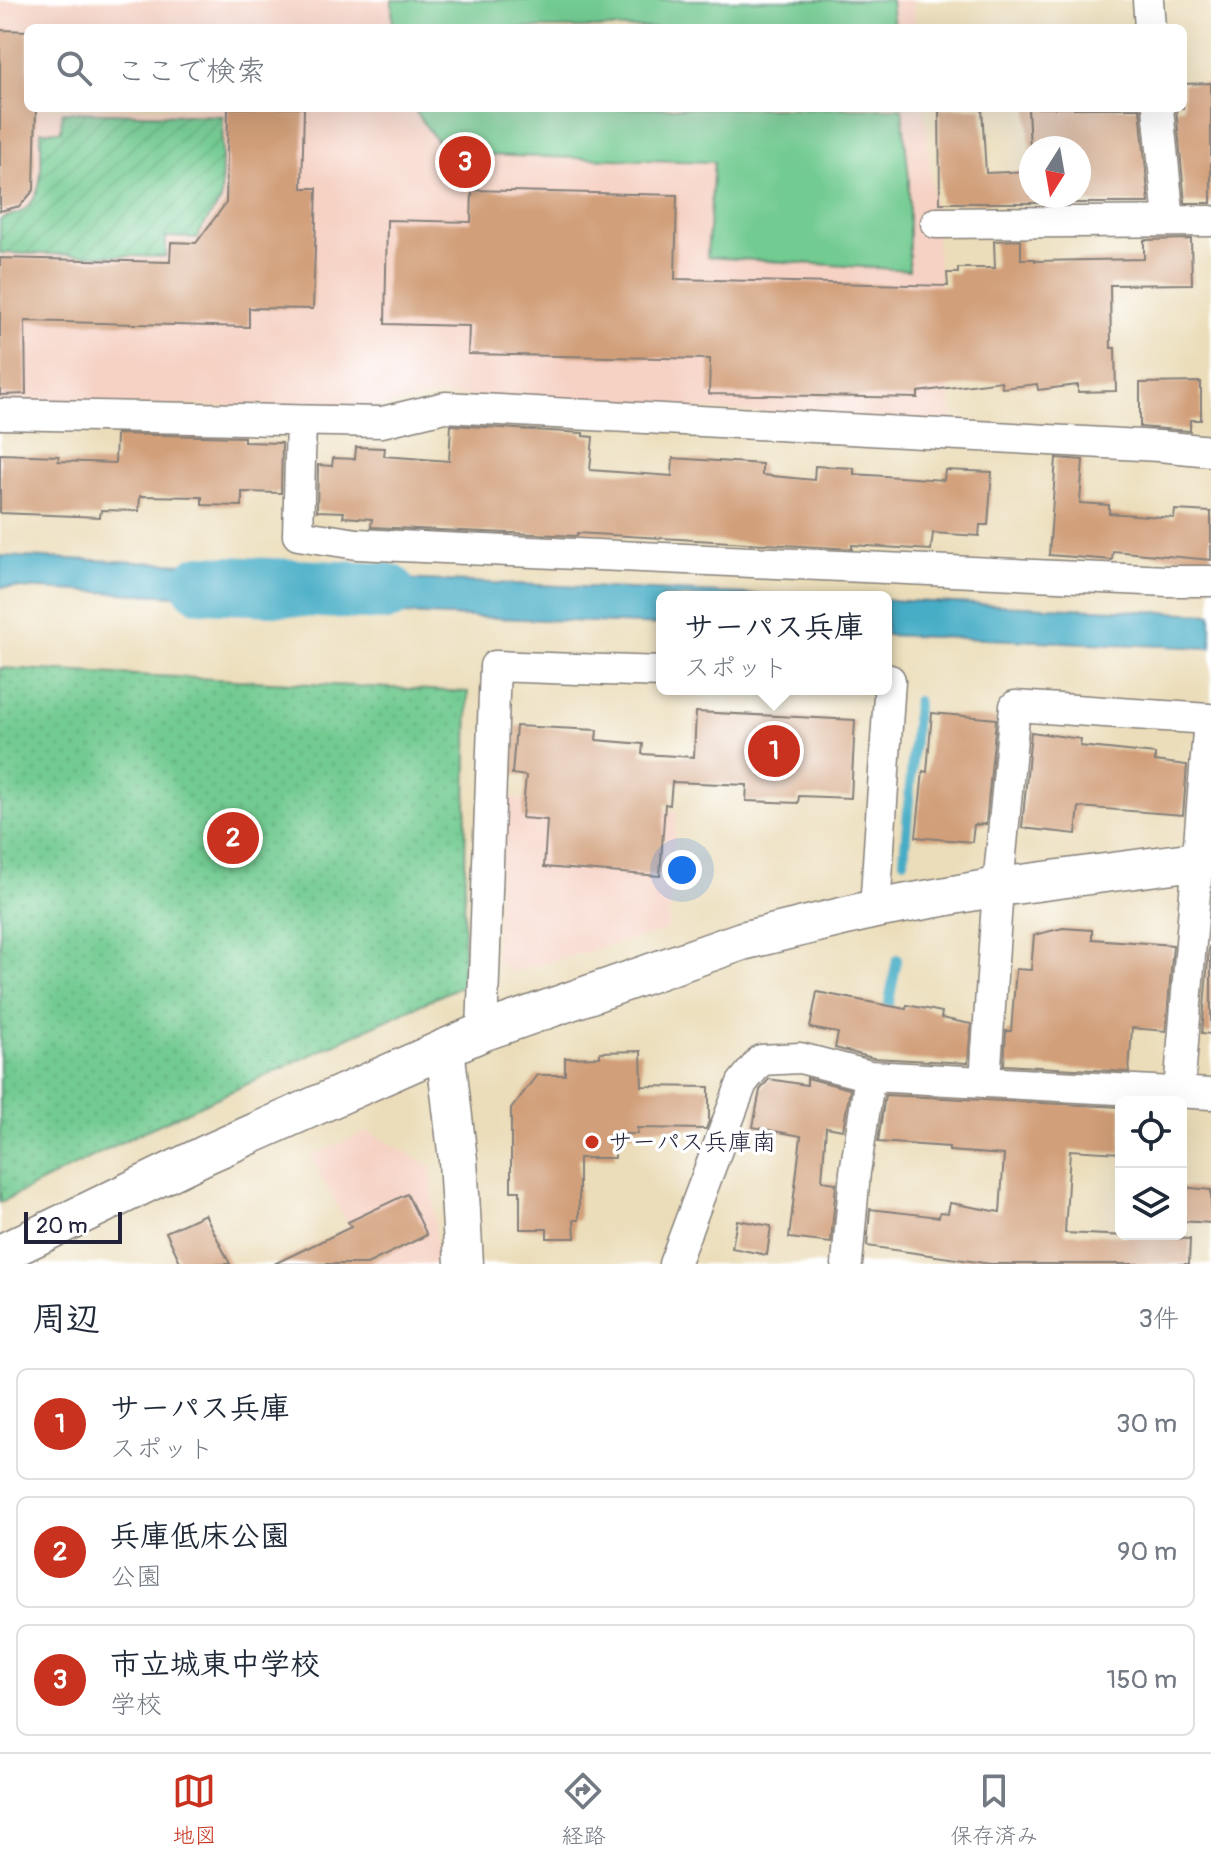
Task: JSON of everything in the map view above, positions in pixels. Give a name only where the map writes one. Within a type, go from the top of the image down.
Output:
[{"type":"street","points":[[1148,0],[1150,24]]},
{"type":"street","points":[[1158,112],[1169,221]]},
{"type":"street","points":[[936,223],[1211,221]]},
{"type":"street","points":[[0,414],[382,422],[445,407],[1211,451]]},
{"type":"street","points":[[301,421],[298,535],[357,544],[1153,581],[1211,581]]},
{"type":"street","points":[[482,1032],[495,666],[656,672]]},
{"type":"street","points":[[875,909],[889,695]]},
{"type":"street","points":[[985,1081],[998,887],[1015,706],[1210,719],[1204,860],[1179,1092]]},
{"type":"street","points":[[0,1254],[207,1154],[482,1032],[742,941],[875,909],[998,887],[1204,860]]},
{"type":"street","points":[[445,1048],[458,1160],[464,1264]]},
{"type":"street","points":[[674,1264],[742,1083],[761,1060],[800,1058],[870,1076],[1211,1094]]},
{"type":"street","points":[[847,1264],[855,1172],[870,1076]]},
{"type":"shaded area","points":[[0,0],[913,0],[916,24],[24,24],[24,112],[925,112],[952,423],[442,395],[371,408],[0,403]]},
{"type":"shaded area","points":[[503,797],[677,811],[668,930],[512,972],[495,961]]},
{"type":"shaded area","points":[[368,1131],[432,1167],[437,1264],[369,1264],[310,1156]]},
{"type":"green space","points":[[392,0],[891,0],[894,24],[393,24]]},
{"type":"green space","points":[[62,112],[223,116],[221,201],[198,238],[166,237],[166,257],[0,253],[0,220],[21,212],[31,203],[41,174],[41,131],[61,131]]},
{"type":"green space","points":[[416,112],[902,112],[909,179],[909,270],[707,257],[714,162],[446,154]]},
{"type":"green space","points":[[0,668],[468,692],[463,985],[138,1134],[0,1203]]},
{"type":"water","points":[[0,556],[280,568],[278,601],[0,587]]},
{"type":"water","points":[[308,575],[677,591],[656,591],[656,625],[307,610]]},
{"type":"water","points":[[892,600],[1211,614],[1211,648],[892,635]]},
{"type":"building","points":[[0,30],[24,31],[24,112],[36,112],[34,190],[20,206],[0,211]]},
{"type":"building","points":[[1211,83],[1211,203],[1185,203],[1176,112],[1187,112],[1187,84]]},
{"type":"building","points":[[228,112],[304,112],[302,188],[317,188],[313,309],[249,308],[249,327],[25,321],[26,394],[0,395],[0,258],[170,262],[171,242],[196,243],[226,203]]},
{"type":"building","points":[[939,112],[982,112],[986,173],[1019,172],[1019,203],[940,203]]},
{"type":"building","points":[[1028,112],[1140,112],[1149,203],[1091,203],[1091,136],[1029,136]]},
{"type":"building","points":[[472,190],[677,195],[675,279],[948,286],[947,273],[958,273],[958,268],[995,268],[994,241],[1021,240],[1021,259],[1035,261],[1144,259],[1144,240],[1191,239],[1192,284],[1110,285],[1111,348],[1115,348],[1116,391],[1078,392],[1078,385],[1038,390],[1037,384],[1002,388],[1001,381],[918,392],[918,398],[709,394],[710,359],[468,354],[469,326],[385,324],[387,220],[471,222]]},
{"type":"building","points":[[1201,382],[1201,420],[1190,420],[1190,431],[1140,427],[1140,383]]},
{"type":"building","points":[[451,425],[583,433],[583,436],[593,437],[590,470],[672,476],[673,458],[762,464],[762,475],[814,480],[815,466],[854,468],[854,474],[944,480],[945,470],[992,472],[988,525],[980,525],[979,536],[933,533],[931,550],[852,545],[852,549],[577,533],[577,536],[371,527],[372,519],[343,517],[344,512],[317,511],[318,465],[332,466],[333,458],[355,459],[356,447],[385,448],[384,456],[449,461]]},
{"type":"building","points":[[116,434],[244,437],[244,442],[282,443],[281,493],[242,492],[242,506],[202,505],[202,497],[140,496],[139,511],[101,510],[100,517],[0,513],[0,454],[59,456],[58,461],[115,463]]},
{"type":"building","points":[[1056,458],[1083,460],[1080,503],[1109,505],[1109,513],[1174,518],[1175,510],[1211,512],[1211,560],[1113,551],[1112,560],[1049,555]]},
{"type":"building","points":[[696,712],[855,720],[851,798],[799,796],[798,803],[746,801],[747,785],[672,782],[670,805],[665,804],[660,876],[544,867],[547,820],[522,818],[526,776],[512,774],[516,726],[597,730],[596,740],[643,744],[642,754],[694,757]]},
{"type":"building","points":[[932,713],[996,719],[986,824],[974,825],[972,842],[916,837],[923,771],[927,772]]},
{"type":"building","points":[[1031,732],[1081,739],[1080,746],[1155,754],[1155,761],[1187,765],[1183,815],[1079,807],[1076,834],[1022,828]]},
{"type":"building","points":[[1063,928],[1092,930],[1092,939],[1173,945],[1166,1031],[1132,1028],[1129,1072],[1004,1065],[1006,1031],[1011,1031],[1016,969],[1031,970],[1034,935]]},
{"type":"building","points":[[1211,948],[1211,1034],[1202,1033]]},
{"type":"building","points":[[817,992],[906,1009],[907,1005],[942,1012],[941,1018],[971,1024],[968,1063],[873,1058],[835,1048],[838,1033],[810,1028]]},
{"type":"building","name":"サーパス兵庫南","points":[[641,1051],[642,1086],[709,1087],[709,1121],[706,1129],[637,1128],[637,1134],[615,1134],[615,1158],[579,1158],[579,1220],[574,1220],[575,1238],[547,1238],[547,1229],[520,1229],[520,1191],[511,1191],[511,1109],[537,1075],[565,1075],[565,1058],[600,1057],[600,1052]]},
{"type":"building","points":[[807,1078],[850,1089],[843,1130],[826,1127],[822,1181],[836,1183],[831,1243],[789,1238],[801,1136],[753,1127],[760,1090],[769,1079],[807,1085]]},
{"type":"building","points":[[885,1095],[1115,1107],[1115,1153],[1070,1150],[1065,1233],[1115,1235],[1115,1240],[1190,1239],[1189,1264],[991,1264],[867,1246],[870,1209],[939,1217],[940,1212],[948,1213],[950,1203],[1000,1212],[1004,1155],[878,1142]]},
{"type":"building","points":[[1187,1188],[1211,1190],[1211,1223],[1187,1221]]},
{"type":"building","points":[[407,1194],[427,1235],[367,1264],[274,1264],[351,1227],[348,1222]]},
{"type":"building","points":[[205,1214],[230,1264],[181,1264],[166,1232]]},
{"type":"building","points":[[737,1220],[771,1226],[767,1255],[732,1248]]},
{"type":"waterway","points":[[201,584],[387,592]]},
{"type":"waterway","points":[[904,860],[917,701]]},
{"type":"waterway","points":[[886,1018],[897,959]]},
{"type":"place","name":"市立城東中学校","points":[[465,162]]},
{"type":"place","name":"サーパス兵庫","points":[[774,751]]},
{"type":"place","name":"兵庫低床公園","points":[[233,838]]},
{"type":"place","name":"サーパス兵庫南","points":[[592,1142]]}]
